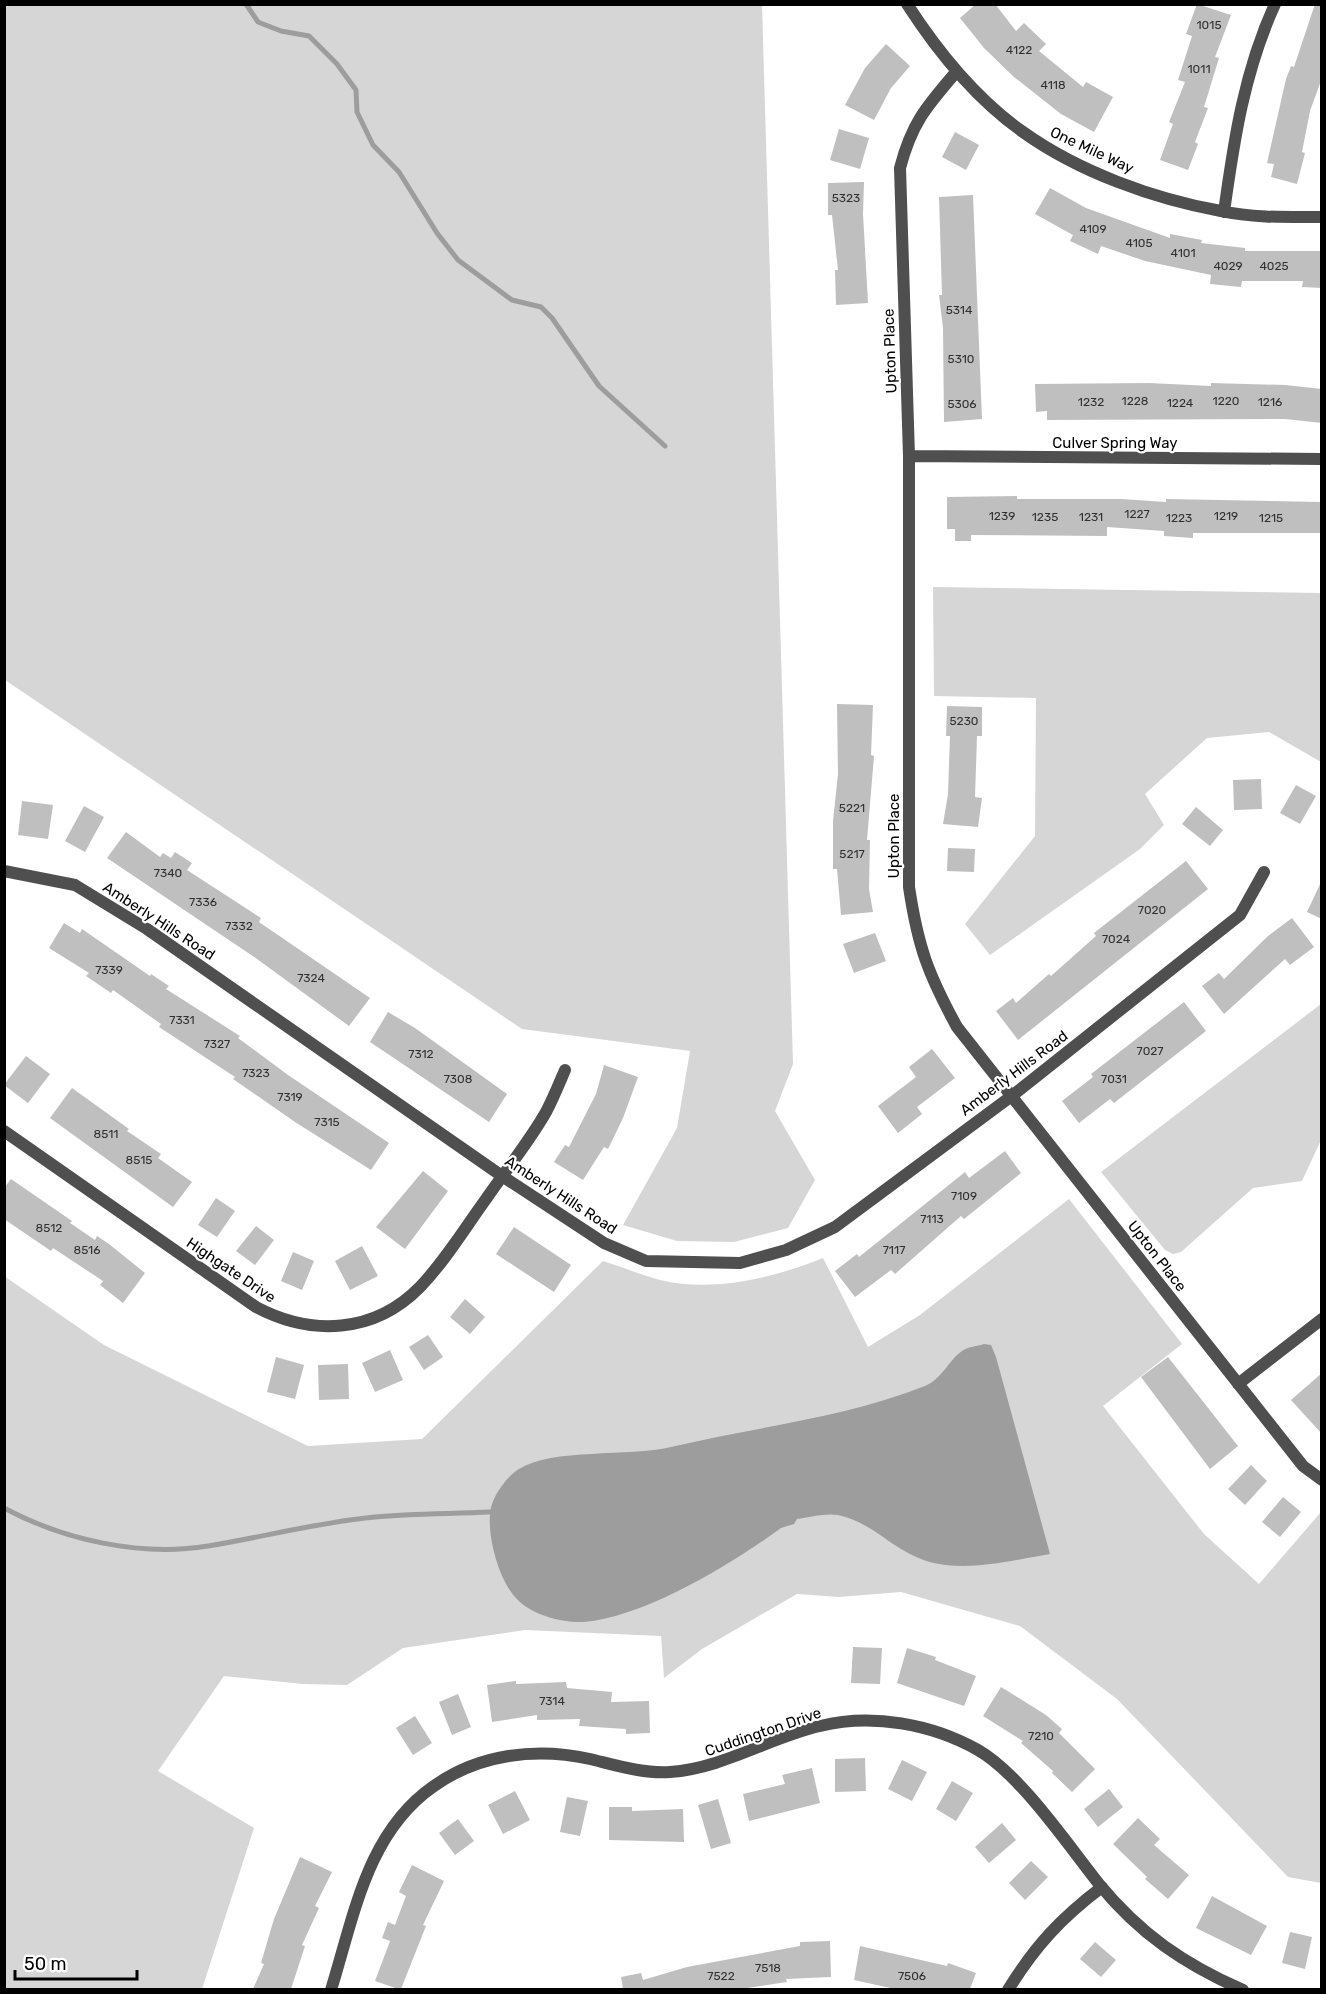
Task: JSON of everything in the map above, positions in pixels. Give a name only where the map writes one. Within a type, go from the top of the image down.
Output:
[{"type":"street","name":"One Mile Way","points":[[907,4],[957,71],[1022,132],[1056,153],[1119,181],[1183,203],[1224,212],[1322,217]]},
{"type":"street","points":[[1224,212],[1236,120],[1257,48],[1275,4]]},
{"type":"street","name":"Upton Place","points":[[957,71],[921,113],[908,139],[900,168],[909,456],[909,887],[916,935],[930,977],[957,1027],[1013,1095],[1303,1466],[1322,1480]]},
{"type":"street","name":"Culver Spring Way","points":[[909,456],[1322,459]]},
{"type":"street","name":"Amberly Hills Road","points":[[4,871],[75,885],[156,936],[502,1176],[604,1243],[646,1261],[740,1263],[786,1250],[835,1227],[1013,1095],[1240,915],[1264,872]]},
{"type":"street","name":"Highgate Drive","points":[[4,1131],[256,1307],[280,1320],[321,1326],[358,1323],[388,1311],[420,1288],[546,1112],[565,1070]]},
{"type":"street","points":[[1238,1384],[1322,1319]]},
{"type":"street","name":"Cuddington Drive","points":[[332,1989],[373,1858],[390,1828],[409,1806],[431,1787],[453,1773],[489,1758],[552,1754],[662,1773],[688,1771],[709,1767],[820,1725],[845,1722],[908,1724],[938,1731],[989,1758],[1047,1818],[1102,1887],[1155,1941],[1186,1963],[1243,1989]]},
{"type":"street","points":[[1008,1989],[1036,1947],[1070,1911],[1102,1887]]},
{"type":"shaded area","points":[[4,5],[762,5],[793,1064],[775,1111],[815,1180],[788,1228],[734,1242],[677,1241],[623,1225],[677,1128],[690,1051],[522,1029],[5,680]]},
{"type":"shaded area","points":[[933,587],[1321,593],[1321,762],[1269,732],[1207,738],[1145,794],[1164,825],[1140,849],[990,955],[965,924],[1035,836],[1036,698],[934,696]]},
{"type":"shaded area","points":[[1321,1004],[1321,1140],[1302,1181],[1253,1188],[1181,1252],[1173,1254],[1165,1250],[1101,1172]]},
{"type":"shaded area","points":[[1069,1199],[1182,1344],[1103,1406],[1204,1534],[1259,1584],[1321,1512],[1321,1883],[1288,1877],[1117,1699],[1020,1626],[901,1592],[839,1597],[797,1594],[702,1649],[664,1678],[661,1636],[525,1630],[403,1648],[347,1685],[303,1684],[224,1676],[158,1771],[254,1828],[202,1989],[5,1989],[4,1276],[104,1345],[308,1446],[422,1439],[603,1261],[660,1280],[701,1285],[764,1277],[823,1258],[868,1347],[920,1315]]},
{"type":"shaded area","points":[[984,1344],[991,1345],[996,1357],[1050,1554],[981,1565],[946,1565],[914,1556],[859,1522],[828,1514],[797,1519],[794,1524],[781,1528],[687,1587],[660,1600],[608,1618],[575,1622],[547,1617],[522,1604],[504,1581],[491,1536],[491,1509],[500,1489],[509,1477],[533,1462],[571,1455],[654,1450],[863,1406],[931,1383],[962,1351]]},
{"type":"building","points":[[976,4],[995,4],[1016,31],[1024,23],[1046,44],[1039,51],[1083,87],[1086,82],[1113,97],[1094,132],[1061,114],[1014,77],[984,48],[960,18]]},
{"type":"building","points":[[1197,4],[1231,15],[1215,57],[1219,58],[1204,107],[1208,108],[1195,142],[1198,144],[1188,170],[1160,160],[1173,124],[1169,122],[1185,82],[1178,80],[1192,36],[1186,34]]},
{"type":"building","points":[[1315,4],[1322,4],[1322,78],[1310,111],[1302,152],[1305,153],[1297,184],[1271,177],[1274,164],[1267,163],[1286,79],[1291,66],[1294,67]]},
{"type":"building","points":[[886,44],[910,66],[891,88],[874,120],[845,105],[865,68]]},
{"type":"building","points":[[839,129],[869,138],[860,169],[830,160]]},
{"type":"building","points":[[955,132],[979,145],[966,170],[942,157]]},
{"type":"building","points":[[864,182],[863,214],[868,303],[836,305],[835,270],[838,270],[832,215],[828,215],[828,183]]},
{"type":"building","points":[[1050,188],[1086,208],[1170,238],[1170,234],[1202,240],[1201,243],[1245,248],[1245,251],[1322,251],[1322,288],[1302,287],[1303,281],[1242,281],[1241,287],[1210,284],[1211,275],[1145,261],[1101,246],[1098,254],[1070,241],[1073,235],[1035,214]]},
{"type":"building","points":[[973,195],[982,419],[944,422],[943,328],[939,295],[942,295],[939,197]]},
{"type":"building","points":[[1149,383],[1211,386],[1211,383],[1285,385],[1322,389],[1322,423],[1285,419],[1047,420],[1047,411],[1036,412],[1035,384]]},
{"type":"building","points":[[1017,496],[1017,499],[1121,499],[1166,502],[1166,499],[1322,502],[1322,533],[1193,533],[1193,538],[1164,536],[1164,531],[1107,527],[1107,536],[971,535],[971,541],[955,541],[955,529],[947,529],[947,497]]},
{"type":"building","points":[[837,704],[873,705],[871,755],[874,756],[867,840],[870,840],[869,889],[873,912],[841,915],[837,869],[833,869],[833,821],[838,774]]},
{"type":"building","points":[[947,706],[982,707],[982,736],[977,736],[975,797],[982,798],[978,827],[943,824],[948,794],[950,736],[946,736]]},
{"type":"building","points":[[1261,779],[1262,809],[1234,810],[1233,780]]},
{"type":"building","points":[[1296,785],[1316,796],[1300,824],[1280,813]]},
{"type":"building","points":[[22,801],[53,805],[48,839],[18,835]]},
{"type":"building","points":[[84,806],[104,817],[85,852],[65,841]]},
{"type":"building","points":[[1196,807],[1223,830],[1210,846],[1182,824]]},
{"type":"building","points":[[126,832],[160,857],[163,853],[171,858],[175,852],[192,863],[187,870],[261,918],[259,922],[370,998],[349,1026],[257,959],[107,858]]},
{"type":"building","points":[[948,848],[975,849],[974,872],[947,871]]},
{"type":"building","points":[[1186,861],[1208,889],[1018,1040],[996,1011],[1013,998],[1016,1003],[1049,974],[1051,976],[1096,936],[1094,933]]},
{"type":"building","points":[[1322,880],[1322,919],[1307,912]]},
{"type":"building","points":[[1292,918],[1314,947],[1290,965],[1285,959],[1224,1014],[1202,986],[1219,973],[1224,979],[1268,936]]},
{"type":"building","points":[[64,923],[80,933],[82,929],[150,976],[151,974],[169,986],[166,989],[240,1036],[238,1038],[288,1075],[389,1143],[371,1170],[295,1122],[233,1079],[235,1077],[159,1027],[161,1024],[113,990],[111,993],[86,976],[89,973],[49,948]]},
{"type":"building","points":[[875,933],[886,961],[854,973],[843,944]]},
{"type":"building","points":[[1184,1002],[1206,1031],[1114,1103],[1110,1099],[1079,1123],[1062,1101],[1093,1077],[1091,1074]]},
{"type":"building","points":[[388,1012],[415,1028],[507,1094],[489,1122],[370,1042]]},
{"type":"building","points":[[932,1049],[955,1078],[917,1107],[922,1114],[898,1133],[878,1106],[916,1077],[909,1067]]},
{"type":"building","points":[[26,1056],[50,1074],[28,1103],[4,1085]]},
{"type":"building","points":[[604,1065],[638,1077],[623,1118],[608,1149],[604,1147],[583,1180],[554,1162],[565,1145],[569,1147],[596,1094]]},
{"type":"building","points":[[72,1088],[161,1154],[158,1158],[192,1182],[173,1207],[50,1118]]},
{"type":"building","points":[[1005,1151],[1021,1173],[964,1219],[961,1216],[895,1274],[891,1270],[855,1297],[835,1271],[857,1254],[859,1257],[965,1172],[969,1178]]},
{"type":"building","points":[[423,1171],[448,1191],[405,1249],[376,1227]]},
{"type":"building","points":[[11,1179],[72,1221],[70,1223],[95,1240],[97,1236],[109,1244],[145,1273],[123,1303],[100,1285],[103,1281],[53,1248],[51,1251],[4,1219],[4,1188]]},
{"type":"building","points":[[216,1198],[235,1211],[217,1237],[198,1225]]},
{"type":"building","points":[[256,1226],[274,1240],[255,1265],[236,1251]]},
{"type":"building","points":[[514,1227],[571,1265],[554,1292],[496,1254]]},
{"type":"building","points":[[362,1246],[378,1276],[350,1290],[335,1261]]},
{"type":"building","points":[[293,1252],[314,1261],[302,1290],[281,1281]]},
{"type":"building","points":[[465,1299],[485,1317],[470,1334],[450,1317]]},
{"type":"building","points":[[428,1335],[443,1357],[424,1370],[409,1347]]},
{"type":"building","points":[[390,1350],[403,1380],[375,1392],[362,1363]]},
{"type":"building","points":[[276,1357],[304,1365],[295,1399],[267,1392]]},
{"type":"building","points":[[1168,1357],[1238,1446],[1210,1469],[1141,1377]]},
{"type":"building","points":[[348,1364],[349,1399],[319,1400],[318,1365]]},
{"type":"building","points":[[1322,1373],[1322,1434],[1291,1400]]},
{"type":"building","points":[[1251,1465],[1267,1481],[1245,1505],[1228,1489]]},
{"type":"building","points":[[1283,1497],[1301,1512],[1280,1537],[1262,1522]]},
{"type":"building","points":[[853,1647],[882,1648],[880,1684],[851,1683]]},
{"type":"building","points":[[907,1648],[936,1657],[935,1660],[976,1676],[964,1706],[897,1683]]},
{"type":"building","points":[[516,1681],[516,1684],[566,1682],[567,1688],[612,1692],[611,1702],[649,1701],[650,1733],[626,1734],[626,1729],[579,1726],[580,1719],[537,1720],[537,1715],[492,1722],[487,1685]]},
{"type":"building","points":[[1001,1687],[1046,1715],[1062,1729],[1059,1733],[1095,1769],[1072,1792],[1052,1773],[1053,1771],[1021,1743],[1023,1741],[983,1716]]},
{"type":"building","points":[[458,1694],[471,1727],[452,1735],[439,1702]]},
{"type":"building","points":[[415,1716],[432,1743],[413,1755],[396,1728]]},
{"type":"building","points":[[865,1758],[866,1791],[835,1792],[835,1759]]},
{"type":"building","points":[[902,1760],[927,1772],[912,1801],[888,1789]]},
{"type":"building","points":[[812,1768],[820,1803],[749,1821],[743,1794],[785,1784],[782,1775]]},
{"type":"building","points":[[952,1781],[973,1793],[956,1821],[936,1809]]},
{"type":"building","points":[[1109,1789],[1123,1807],[1098,1827],[1084,1809]]},
{"type":"building","points":[[515,1791],[530,1820],[503,1834],[488,1805]]},
{"type":"building","points":[[567,1797],[588,1801],[580,1836],[560,1832]]},
{"type":"building","points":[[718,1799],[731,1843],[711,1849],[698,1805]]},
{"type":"building","points":[[609,1807],[632,1807],[632,1811],[683,1809],[684,1842],[609,1840]]},
{"type":"building","points":[[1138,1818],[1160,1839],[1154,1845],[1189,1875],[1168,1899],[1145,1879],[1147,1877],[1113,1844]]},
{"type":"building","points":[[458,1819],[474,1841],[455,1855],[439,1833]]},
{"type":"building","points":[[1002,1823],[1016,1840],[989,1863],[975,1847]]},
{"type":"building","points":[[300,1857],[332,1872],[315,1906],[319,1908],[302,1945],[305,1946],[291,1989],[253,1989],[264,1964],[261,1963],[274,1919]]},
{"type":"building","points":[[1031,1861],[1048,1877],[1025,1900],[1009,1883]]},
{"type":"building","points":[[412,1865],[444,1881],[423,1925],[426,1926],[401,1989],[398,1989],[375,1981],[390,1941],[382,1938],[388,1922],[395,1925],[406,1896],[399,1892]]},
{"type":"building","points":[[1212,1896],[1267,1926],[1251,1955],[1196,1928]]},
{"type":"building","points":[[1290,1932],[1312,1937],[1305,1969],[1282,1963]]},
{"type":"building","points":[[830,1941],[831,1977],[786,1979],[787,1982],[741,1989],[623,1989],[621,1977],[641,1973],[643,1980],[687,1967],[800,1946],[800,1942]]},
{"type":"building","points":[[1095,1942],[1116,1960],[1101,1977],[1080,1959]]},
{"type":"building","points":[[860,1946],[947,1966],[948,1963],[976,1973],[970,1989],[895,1989],[854,1980]]},
{"type":"waterway","points":[[246,4],[258,22],[281,31],[309,36],[337,64],[356,90],[357,112],[373,145],[399,172],[437,233],[458,260],[512,300],[541,307],[552,318],[599,386],[665,446]]},
{"type":"waterway","points":[[4,1508],[77,1537],[129,1547],[156,1549],[208,1546],[354,1519],[490,1512]]}]
